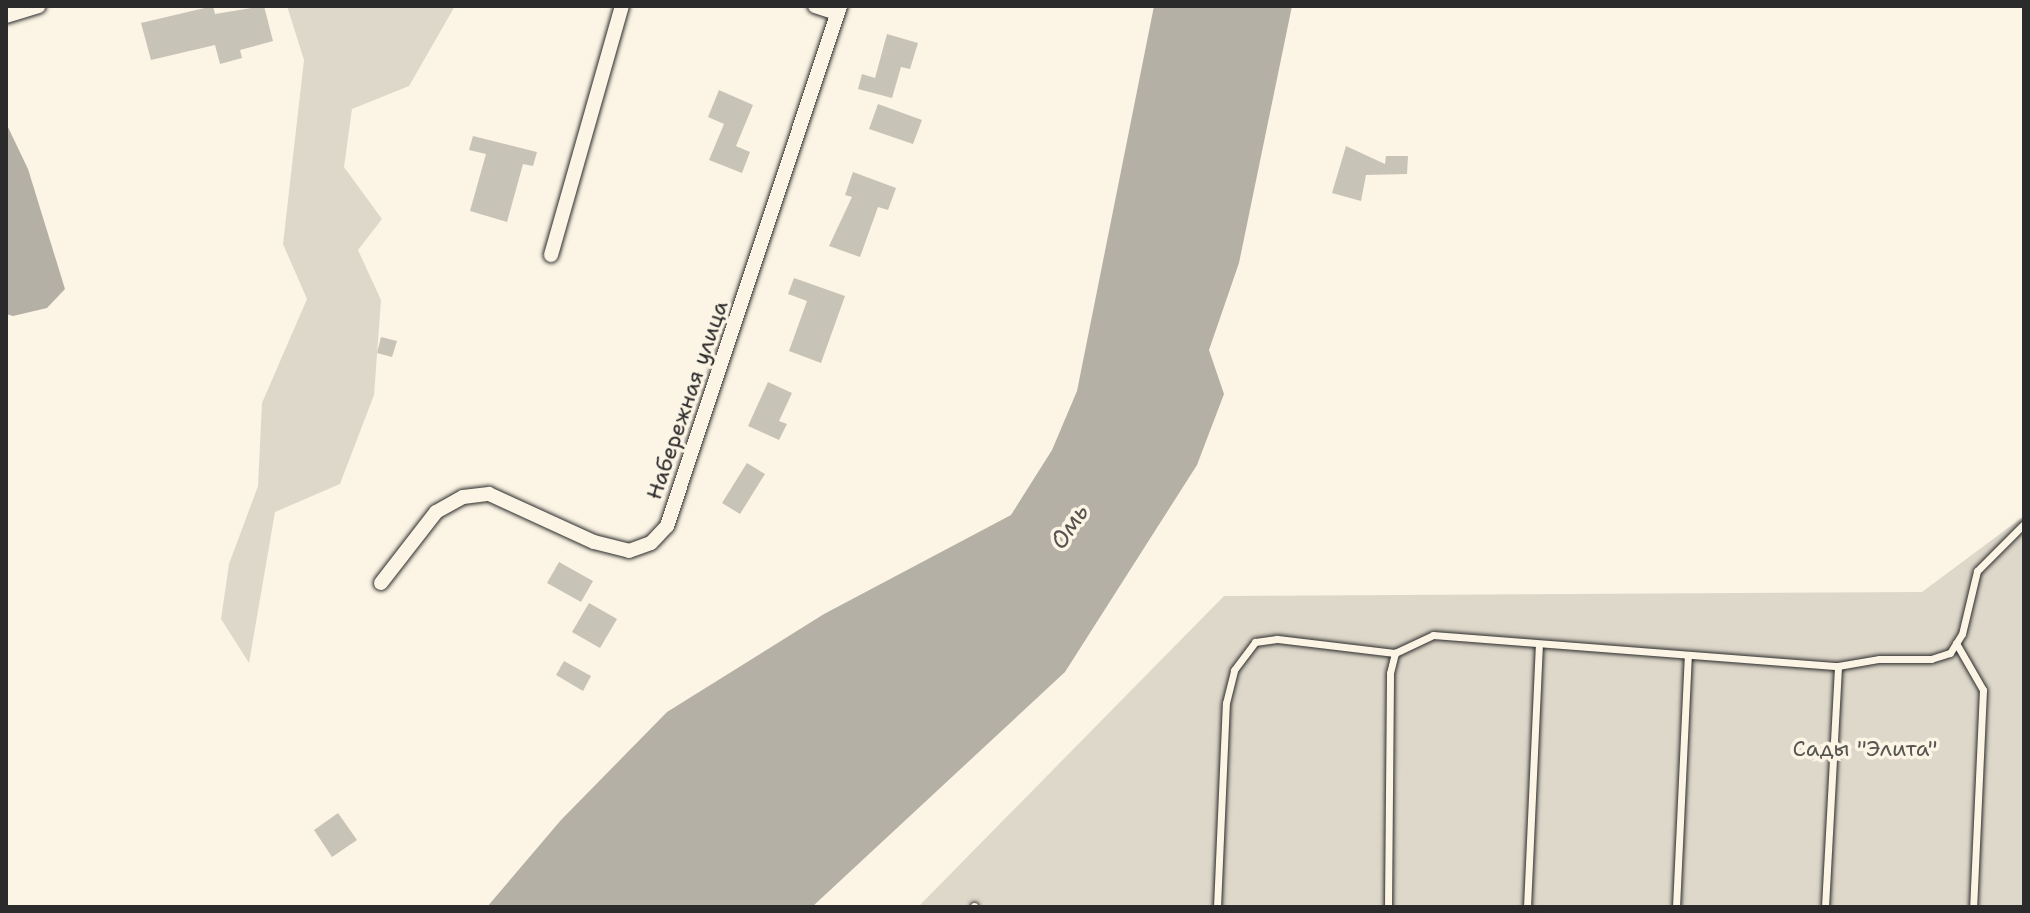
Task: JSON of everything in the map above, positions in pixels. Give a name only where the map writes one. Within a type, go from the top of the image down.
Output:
[{"type":"street","points":[[6,16],[39,6]]},
{"type":"street","points":[[551,255],[622,6]]},
{"type":"street","points":[[815,6],[839,10]]},
{"type":"street","name":"Набережная улица","points":[[381,583],[436,512],[463,497],[489,494],[594,542],[629,551],[651,543],[667,526],[839,10]]},
{"type":"lane","points":[[1217,907],[1225,718],[1234,670],[1255,642],[1277,639],[1395,653],[1433,635],[1539,647],[1838,666],[1931,659],[1950,653],[1956,643],[1977,571],[2024,524]]},
{"type":"lane","points":[[1956,643],[1983,690],[1973,907]]},
{"type":"lane","points":[[1527,907],[1539,647]]},
{"type":"lane","points":[[1388,907],[1390,673],[1395,653]]},
{"type":"lane","points":[[1676,907],[1688,657]]},
{"type":"lane","points":[[1825,907],[1838,666]]},
{"type":"green space","points":[[287,6],[455,6],[409,86],[352,109],[344,167],[382,219],[358,250],[381,300],[374,395],[340,484],[275,512],[249,663],[221,619],[229,564],[258,486],[262,403],[307,299],[283,244],[304,60]]},
{"type":"green space","name":"Сады \"Элита\"","points":[[2024,516],[2024,907],[918,907],[1224,596],[1922,592]]},
{"type":"water","name":"Омь","points":[[1154,6],[1292,6],[1239,263],[1209,350],[1224,394],[1197,465],[1065,672],[812,907],[487,907],[561,820],[667,712],[824,614],[1011,515],[1052,450],[1077,391]]},
{"type":"water","points":[[6,123],[28,169],[65,289],[47,308],[13,316],[6,314]]},
{"type":"building","points":[[213,6],[215,14],[264,6],[273,41],[240,50],[242,58],[220,64],[215,45],[151,60],[141,23]]},
{"type":"building","points":[[887,34],[918,43],[910,69],[901,67],[892,98],[858,89],[862,74],[875,78]]},
{"type":"building","points":[[719,90],[753,105],[736,146],[750,152],[742,173],[709,160],[724,124],[708,117]]},
{"type":"building","points":[[878,104],[922,120],[913,144],[869,129]]},
{"type":"building","points":[[473,136],[537,152],[533,166],[523,164],[507,222],[470,211],[486,154],[469,150]]},
{"type":"building","points":[[1346,146],[1385,164],[1386,156],[1408,156],[1407,174],[1366,175],[1361,201],[1332,193]]},
{"type":"building","points":[[853,172],[896,188],[888,210],[878,207],[860,257],[829,246],[852,197],[845,195]]},
{"type":"building","points":[[794,278],[845,296],[821,363],[789,351],[807,301],[788,294]]},
{"type":"building","points":[[381,337],[397,341],[392,357],[377,353]]},
{"type":"building","points":[[768,382],[792,393],[779,421],[787,424],[779,440],[748,426]]},
{"type":"building","points":[[747,463],[765,474],[740,514],[722,503]]},
{"type":"building","points":[[559,562],[593,581],[581,602],[547,583]]},
{"type":"building","points":[[589,603],[617,619],[600,648],[572,632]]},
{"type":"building","points":[[564,661],[591,676],[583,691],[556,675]]},
{"type":"building","points":[[338,813],[357,840],[332,857],[314,830]]}]
